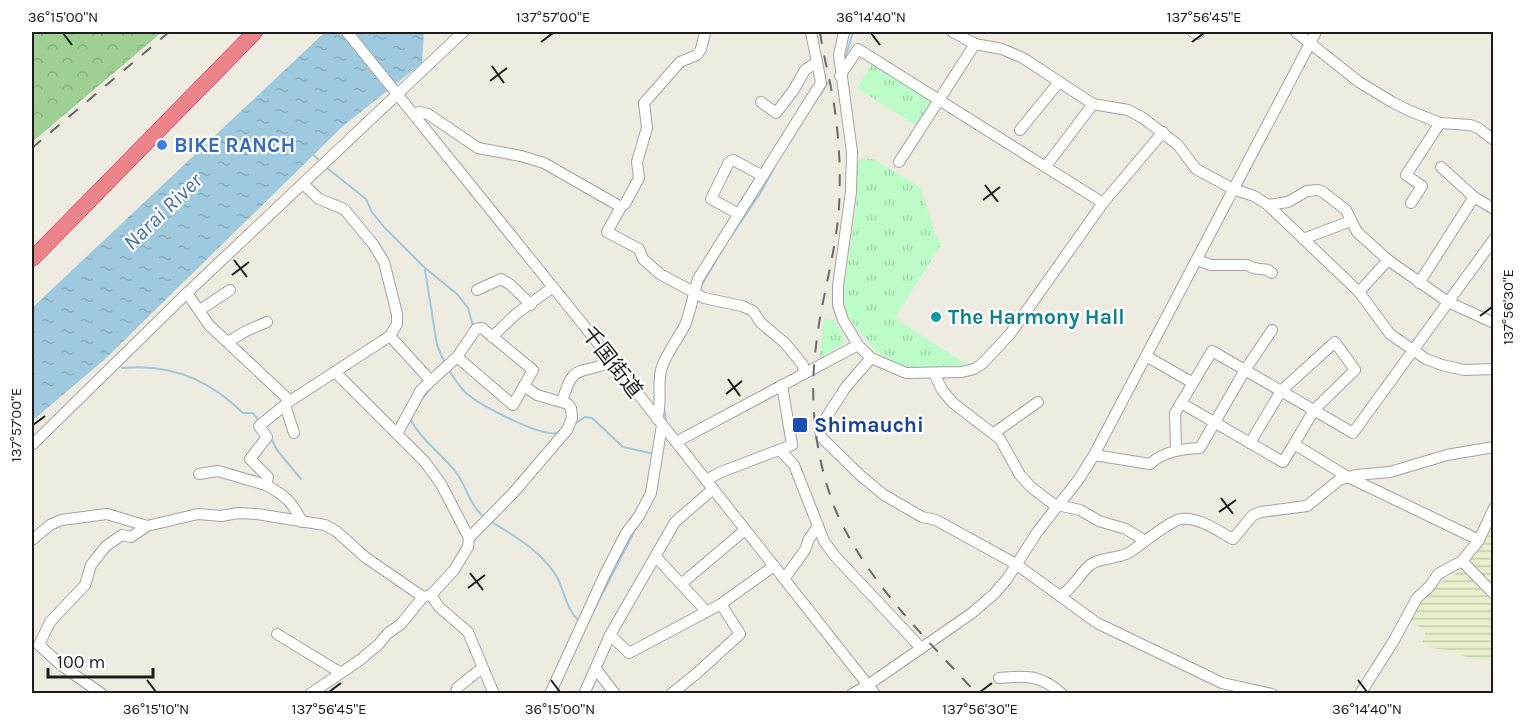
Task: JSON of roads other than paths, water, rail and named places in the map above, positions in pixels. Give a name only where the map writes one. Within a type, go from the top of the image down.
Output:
[{"type":"highway","points":[[32,259],[255,32]]},
{"type":"street","name":"千国街道","points":[[347,32],[553,287],[871,689]]},
{"type":"street","points":[[32,445],[187,293],[303,184],[396,91],[463,32]]},
{"type":"street","points":[[707,32],[697,55],[680,62],[644,104],[647,128],[637,162],[639,178],[626,204],[621,207],[607,232],[639,249],[643,259],[660,274],[697,294],[753,311],[803,365],[804,374]]},
{"type":"street","points":[[550,693],[605,574],[651,493],[662,425],[658,385],[662,366],[684,327],[697,294],[698,279],[821,83],[811,32]]},
{"type":"street","points":[[844,32],[839,55],[840,76],[852,152],[850,209],[838,286],[838,305],[843,320],[858,345],[872,358],[906,373],[962,372],[982,364],[1010,334],[1103,203],[1163,132]]},
{"type":"street","points":[[953,32],[975,44],[1002,49],[1023,58],[1094,104],[1128,110],[1143,118],[1178,145],[1196,169],[1269,205],[1359,292],[1390,334],[1426,359],[1464,370],[1494,369]]},
{"type":"street","points":[[1193,32],[1197,34],[1199,32]]},
{"type":"street","points":[[1296,32],[1375,92],[1410,111],[1440,123],[1470,125],[1478,128],[1494,140]]},
{"type":"street","points":[[852,693],[871,689],[921,648],[986,602],[1007,579],[1038,531],[1079,480],[1316,32]]},
{"type":"street","points":[[899,162],[975,44]]},
{"type":"street","points":[[840,76],[858,49],[1103,203]]},
{"type":"street","points":[[761,102],[776,112],[793,91],[805,70],[817,62]]},
{"type":"street","points":[[1020,130],[1059,82]]},
{"type":"street","points":[[1046,166],[1094,104]]},
{"type":"street","points":[[414,114],[419,112],[428,114],[478,148],[544,163],[621,207]]},
{"type":"street","points":[[1411,203],[1422,186],[1406,175],[1440,123]]},
{"type":"street","points":[[739,214],[711,199],[729,162],[733,160],[763,176]]},
{"type":"street","points":[[1441,167],[1473,197],[1494,209]]},
{"type":"street","points":[[266,485],[268,477],[250,459],[267,437],[259,426],[287,403],[390,336],[397,324],[397,314],[384,262],[373,244],[344,209],[319,199],[303,184]]},
{"type":"street","points":[[1269,205],[1288,202],[1307,191],[1318,190],[1346,210],[1358,232],[1388,260],[1448,302],[1494,323]]},
{"type":"street","points":[[1419,283],[1473,197]]},
{"type":"street","points":[[1303,239],[1352,221]]},
{"type":"street","points":[[1176,449],[1175,413],[1212,351],[1353,433],[1448,302],[1492,246]]},
{"type":"street","points":[[1197,260],[1211,265],[1247,265],[1272,273]]},
{"type":"street","points":[[1359,292],[1388,260]]},
{"type":"street","points":[[477,290],[501,279],[511,285],[531,305]]},
{"type":"street","points":[[492,337],[516,314],[553,287]]},
{"type":"street","points":[[200,310],[230,290]]},
{"type":"street","points":[[187,293],[210,325],[287,403],[294,434]]},
{"type":"street","points":[[228,342],[267,322]]},
{"type":"street","points":[[398,432],[421,390],[457,357],[476,329],[482,328],[533,370],[513,405],[457,357]]},
{"type":"street","points":[[1094,455],[1150,464],[1176,449],[1200,448],[1245,370],[1272,330]]},
{"type":"street","points":[[390,336],[430,380]]},
{"type":"street","points":[[1181,403],[1215,422],[1250,443],[1283,462],[1314,410],[1355,370],[1335,342],[1281,390],[1250,443]]},
{"type":"street","points":[[676,442],[858,345]]},
{"type":"street","points":[[1146,356],[1193,383]]},
{"type":"street","points":[[872,358],[846,387],[820,427],[821,436],[860,475],[884,495],[922,516],[936,520],[971,537],[1016,564],[1097,623],[1222,683],[1272,693]]},
{"type":"street","points":[[562,402],[568,381],[572,376],[580,371],[599,368],[612,361]]},
{"type":"street","points":[[310,693],[360,660],[401,624],[454,570],[468,547],[469,538],[436,477],[425,462],[398,432],[335,372]]},
{"type":"street","points":[[934,373],[942,390],[952,403],[1000,439],[1020,475],[1031,487],[1053,504],[1080,510],[1099,522],[1126,529],[1145,541]]},
{"type":"street","points":[[706,480],[720,472],[792,445],[782,385]]},
{"type":"street","points":[[469,538],[514,492],[567,430],[572,418],[568,404],[537,395],[524,386]]},
{"type":"street","points":[[993,433],[1038,402]]},
{"type":"street","points":[[1294,444],[1348,477],[1479,540]]},
{"type":"street","points":[[1061,596],[1092,564],[1105,558],[1120,557],[1181,519],[1198,521],[1233,539],[1253,515],[1307,506],[1330,486],[1348,477],[1390,472],[1447,455],[1494,447]]},
{"type":"street","points":[[780,450],[794,465],[824,541],[834,555],[921,648]]},
{"type":"street","points":[[200,474],[218,471],[266,485],[293,504],[302,522]]},
{"type":"street","points":[[584,693],[610,635],[675,522],[713,489]]},
{"type":"street","points":[[1360,693],[1393,642],[1417,598],[1430,586],[1438,574],[1462,561],[1479,540],[1494,508]]},
{"type":"street","points":[[102,693],[62,666],[39,645],[50,622],[85,585],[91,565],[106,546],[122,535],[131,537],[147,526],[198,514],[221,516],[238,513],[326,525],[336,531],[365,556],[427,596],[468,632],[494,693]]},
{"type":"street","points":[[32,540],[50,525],[61,520],[107,514],[147,526]]},
{"type":"street","points":[[784,579],[806,550],[809,539],[819,526]]},
{"type":"street","points":[[681,584],[745,530]]},
{"type":"street","points":[[656,556],[706,611]]},
{"type":"street","points":[[1462,561],[1494,594]]},
{"type":"street","points":[[610,635],[629,653],[721,604],[774,566]]},
{"type":"street","points":[[671,693],[696,674],[740,634],[721,604]]},
{"type":"street","points":[[277,634],[340,673]]},
{"type":"street","points":[[456,693],[457,688],[482,668]]},
{"type":"street","points":[[596,669],[615,693]]},
{"type":"street","points":[[999,678],[1023,675],[1038,679],[1062,693]]},
{"type":"water","name":"Narai River","points":[[325,32],[424,32],[422,63],[342,127],[104,360],[32,421],[32,308]]},
{"type":"waterway","points":[[845,59],[853,32]]},
{"type":"waterway","points":[[820,95],[828,83]]},
{"type":"waterway","points":[[311,153],[318,159]]},
{"type":"waterway","points":[[327,168],[366,199],[372,212],[384,227],[425,268],[457,294],[468,308],[473,326]]},
{"type":"waterway","points":[[732,235],[774,168]]},
{"type":"waterway","points":[[701,286],[724,247]]},
{"type":"waterway","points":[[425,270],[437,345],[445,364]]},
{"type":"waterway","points":[[122,368],[156,368],[188,376],[216,391],[243,413],[253,413],[259,421]]},
{"type":"waterway","points":[[448,369],[472,398],[524,425],[549,433],[558,433]]},
{"type":"waterway","points":[[422,399],[430,389]]},
{"type":"waterway","points":[[664,407],[666,422]]},
{"type":"waterway","points":[[573,425],[585,417],[592,418],[623,447],[654,454]]},
{"type":"waterway","points":[[410,418],[414,426],[458,475],[473,503],[485,518]]},
{"type":"waterway","points":[[271,438],[277,450],[301,479]]},
{"type":"waterway","points":[[490,521],[528,546],[545,561],[558,579],[569,607],[579,621]]},
{"type":"waterway","points":[[594,610],[634,532]]},
{"type":"railway","points":[[32,148],[169,32]]},
{"type":"railway","points":[[820,32],[835,112],[840,180],[837,225],[818,328],[814,367],[814,409],[823,471],[836,511],[864,562],[899,608],[977,694]]},
{"type":"place","name":"BIKE RANCH","points":[[162,145]]},
{"type":"place","name":"The Harmony Hall","points":[[936,317]]},
{"type":"place","name":"Shimauchi","points":[[800,425]]}]
